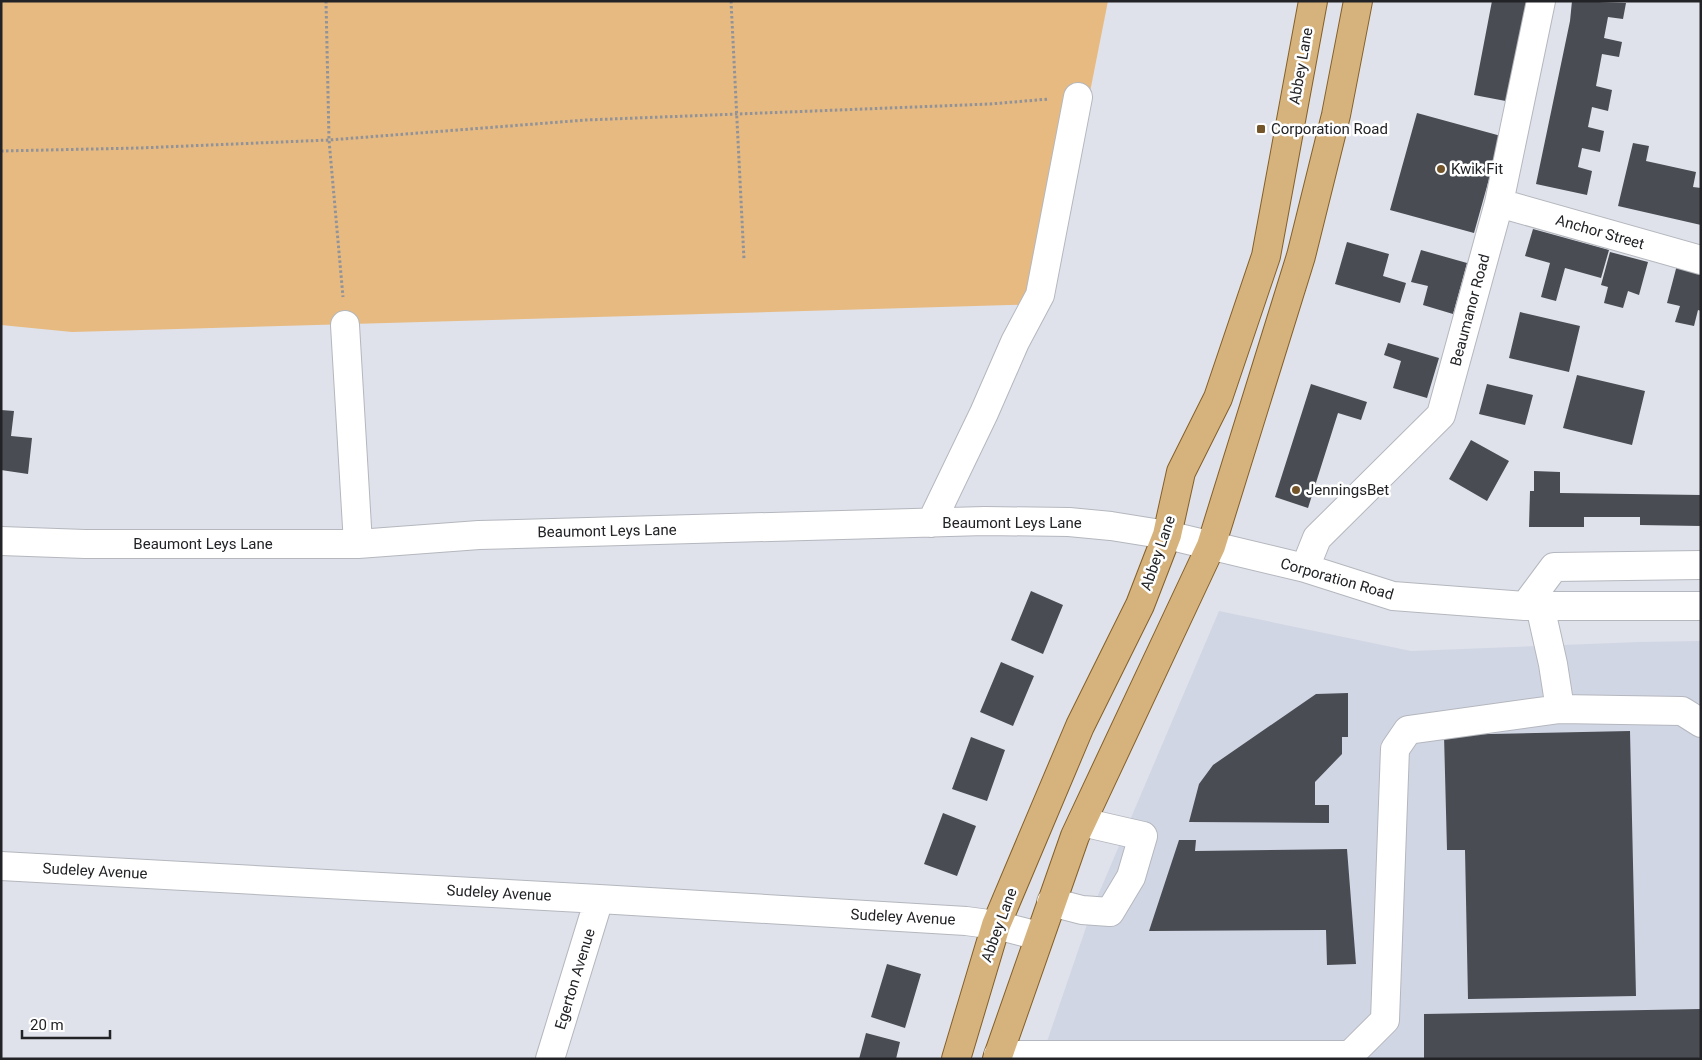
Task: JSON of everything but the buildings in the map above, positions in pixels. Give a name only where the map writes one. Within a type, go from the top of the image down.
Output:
[{"type":"main road","name":"Abbey Lane","points":[[956,1059],[996,925],[1080,726],[1140,604],[1167,535],[1181,472],[1218,398],[1266,256],[1313,1]]},
{"type":"main road","points":[[997,1057],[1075,836],[1211,546],[1301,256],[1336,115],[1358,1]]},
{"type":"street","name":"Beaumanor Road","points":[[1305,568],[1317,538],[1441,415],[1499,203],[1541,1]]},
{"type":"street","points":[[931,523],[984,413],[1015,342],[1040,295],[1078,97]]},
{"type":"street","name":"Anchor Street","points":[[1499,203],[1701,260]]},
{"type":"street","points":[[345,325],[358,544]]},
{"type":"street","name":"Beaumont Leys Lane","points":[[1,540],[86,544],[358,544],[480,535],[931,523],[1069,522],[1111,526],[1167,535],[1211,546]]},
{"type":"street","name":"Corporation Road","points":[[1211,546],[1305,568],[1393,596],[1532,606],[1701,606]]},
{"type":"street","points":[[1560,709],[1553,664],[1532,606],[1554,567],[1701,565]]},
{"type":"street","points":[[997,1057],[1350,1055],[1385,1020],[1395,749],[1408,730],[1560,709],[1682,711],[1701,723]]},
{"type":"street","points":[[1051,902],[1082,910],[1110,912],[1131,877],[1143,836],[1082,822]]},
{"type":"street","name":"Sudeley Avenue","points":[[1,866],[966,921],[996,925],[1039,936]]},
{"type":"street","name":"Egerton Avenue","points":[[550,1059],[599,899]]},
{"type":"path","points":[[326,1],[329,140],[345,325]]},
{"type":"path","points":[[731,1],[744,260]]},
{"type":"path","points":[[1,150],[139,148],[329,140],[586,120],[990,104],[1078,97]]},
{"type":"shaded area","points":[[1,1],[1108,1],[1048,304],[72,332],[1,325]]},
{"type":"shaded area","points":[[1219,611],[1411,651],[1701,641],[1701,1059],[1041,1059],[1093,907]]},
{"type":"place","name":"Corporation Road","points":[[1261,129]]},
{"type":"place","name":"Kwik Fit","points":[[1441,169]]},
{"type":"place","name":"JenningsBet","points":[[1296,490]]}]
